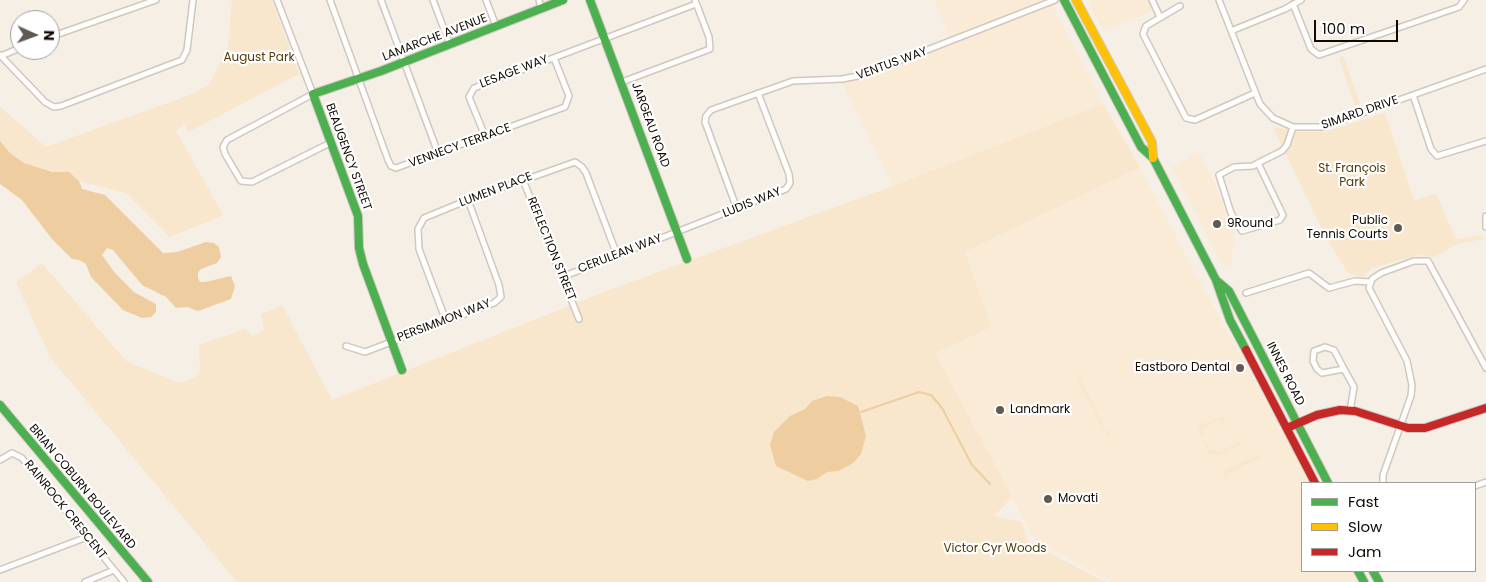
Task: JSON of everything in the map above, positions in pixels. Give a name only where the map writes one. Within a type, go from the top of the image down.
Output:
[{"type":"main road","name":"LAMARCHE AVENUE","points":[[313,94],[404,62],[496,26],[540,4],[563,0]]},
{"type":"main road","name":"JARGEAU ROAD","points":[[590,0],[688,259]]},
{"type":"main road","name":"INNES ROAD","points":[[1064,0],[1141,147],[1152,158],[1216,280],[1230,320],[1314,482]]},
{"type":"main road","name":"INNES ROAD","points":[[1076,0],[1152,142],[1152,158]]},
{"type":"main road","name":"BEAUGENCY STREET","points":[[313,94],[358,216],[359,248],[363,264],[402,370]]},
{"type":"main road","name":"INNES ROAD","points":[[1216,280],[1229,291],[1327,482]]},
{"type":"main road","name":"BRIAN COBURN BOULEVARD","points":[[0,405],[148,582]]},
{"type":"main road","points":[[1287,428],[1330,411],[1350,410],[1400,426],[1424,428],[1486,408]]},
{"type":"street","points":[[60,33],[156,0]]},
{"type":"street","points":[[0,56],[45,102],[54,107],[61,106],[182,60],[187,50],[193,0]]},
{"type":"street","points":[[277,0],[313,94],[227,140],[223,147],[225,154],[241,181],[252,182],[330,143]]},
{"type":"street","points":[[330,0],[358,79]]},
{"type":"street","points":[[381,0],[438,153]]},
{"type":"street","points":[[433,0],[450,44]]},
{"type":"street","points":[[486,0],[496,26]]},
{"type":"street","name":"VENTUS WAY","points":[[737,209],[705,118],[713,109],[800,79],[839,80],[864,75],[1055,0]]},
{"type":"street","points":[[1152,0],[1160,17]]},
{"type":"street","name":"SIMARD DRIVE","points":[[1219,0],[1256,92],[1267,114],[1279,122],[1293,127],[1322,127],[1486,69]]},
{"type":"street","points":[[1231,31],[1301,0]]},
{"type":"street","points":[[1293,4],[1311,49],[1319,55],[1459,7],[1464,0]]},
{"type":"street","points":[[622,82],[710,50],[709,37],[695,2]]},
{"type":"street","name":"LESAGE WAY","points":[[485,136],[472,105],[470,92],[474,88],[695,2]]},
{"type":"street","points":[[1180,6],[1146,26],[1143,38],[1186,118],[1195,120],[1256,92]]},
{"type":"street","name":"VENNECY TERRACE","points":[[358,79],[391,166],[396,168],[565,107],[569,96],[554,58]]},
{"type":"street","name":"LUDIS WAY","points":[[678,232],[781,193],[790,183],[788,172],[758,93]]},
{"type":"street","points":[[1413,95],[1431,149],[1437,156],[1486,141]]},
{"type":"street","points":[[1258,163],[1283,215],[1280,220],[1242,231],[1231,213],[1219,175],[1234,167],[1249,168],[1258,163],[1284,149],[1293,127]]},
{"type":"street","name":"LUMEN PLACE","points":[[446,321],[419,249],[418,229],[424,218],[468,200],[570,162],[579,164],[586,173],[617,255]]},
{"type":"street","name":"REFLECTION STREET","points":[[523,180],[578,319]]},
{"type":"street","name":"PERSIMMON WAY","points":[[346,346],[365,352],[494,302],[501,297],[499,285],[468,200]]},
{"type":"street","points":[[1486,216],[1486,227]]},
{"type":"street","name":"CERULEAN WAY","points":[[562,277],[678,232]]},
{"type":"street","points":[[1383,482],[1412,390],[1410,370],[1369,288],[1370,282],[1381,273],[1418,260],[1428,261],[1486,368]]},
{"type":"street","points":[[1246,293],[1309,273],[1329,288],[1356,281],[1370,282]]},
{"type":"street","points":[[1344,369],[1322,373],[1317,370],[1312,360],[1314,351],[1325,346],[1334,350],[1354,387],[1350,410]]},
{"type":"street","name":"RAINROCK CRESCENT","points":[[0,460],[12,453],[22,458],[124,582]]},
{"type":"street","points":[[0,570],[87,537]]},
{"type":"street","points":[[84,582],[114,570]]},
{"type":"shaded area","points":[[935,0],[1050,0],[1103,104],[893,186],[839,76],[864,71],[949,39]]},
{"type":"shaded area","points":[[1087,0],[1147,0],[1153,11],[1103,31]]},
{"type":"shaded area","points":[[0,141],[10,153],[24,163],[52,172],[69,172],[79,181],[82,189],[105,195],[163,253],[177,252],[206,242],[214,243],[219,247],[221,257],[217,263],[201,269],[198,272],[198,278],[200,282],[205,282],[231,276],[235,286],[231,299],[198,311],[187,307],[176,308],[166,297],[142,285],[113,250],[107,248],[102,255],[115,273],[134,292],[156,304],[156,312],[151,317],[142,318],[123,310],[91,277],[86,264],[72,259],[52,239],[22,200],[0,184]]},
{"type":"shaded area","points":[[1199,152],[1211,175],[1235,234],[1231,265],[1224,268],[1172,167]]},
{"type":"shaded area","points":[[1140,167],[1195,273],[1310,482],[1301,482],[1301,572],[1354,572],[1359,582],[1110,582],[1034,539],[935,353],[992,327],[965,252]]},
{"type":"shaded area","points":[[827,396],[840,397],[858,406],[866,436],[861,454],[853,463],[839,471],[827,472],[817,479],[808,481],[776,466],[770,445],[774,432],[790,416],[805,409],[812,401]]},
{"type":"green space","name":"August Park","points":[[232,0],[272,0],[299,74],[188,132],[185,126],[187,121],[176,131],[223,215],[170,237],[126,193],[79,181],[69,172],[52,172],[24,163],[10,153],[0,141],[0,107],[46,147],[195,93],[210,83],[228,47]]},
{"type":"green space","points":[[1343,56],[1360,104],[1355,106],[1339,58]]},
{"type":"green space","name":"Victor Cyr Woods","points":[[1103,104],[1140,167],[965,252],[992,327],[935,353],[1012,497],[994,516],[1022,522],[1028,542],[1106,582],[237,582],[50,357],[16,282],[42,263],[126,361],[179,383],[195,378],[200,372],[199,345],[245,329],[253,336],[264,329],[261,314],[282,305],[332,400],[604,292],[893,186]]},
{"type":"green space","name":"St. François Park","points":[[1385,113],[1414,200],[1436,194],[1456,239],[1481,235],[1483,239],[1457,244],[1434,257],[1418,255],[1372,268],[1363,277],[1348,273],[1326,237],[1273,127],[1301,132],[1325,132]]},
{"type":"green space","points":[[1080,376],[1084,377],[1080,380],[1093,404],[1097,404],[1094,407],[1106,432],[1111,430],[1109,436],[1105,433],[1078,381]]},
{"type":"green space","points":[[1223,417],[1225,419],[1224,423],[1220,419],[1203,428],[1205,432],[1201,435],[1210,451],[1215,449],[1217,453],[1241,441],[1242,443],[1219,455],[1209,454],[1197,426]]},
{"type":"green space","points":[[1258,455],[1259,458],[1226,475],[1227,479],[1223,479],[1224,471]]},
{"type":"waterway","points":[[861,412],[919,392],[931,395],[942,408],[972,465],[990,484]]},
{"type":"traffic: fast","points":[[402,370],[363,264],[359,248],[358,216],[313,94],[381,71],[563,0]]},
{"type":"traffic: fast","points":[[590,0],[687,259]]},
{"type":"traffic: fast","points":[[1064,0],[1141,147],[1153,158],[1216,280],[1230,320],[1246,350]]},
{"type":"traffic: fast","points":[[1216,280],[1229,291],[1327,482]]},
{"type":"traffic: fast","points":[[0,405],[148,582]]},
{"type":"traffic: fast","points":[[1359,572],[1364,582]]},
{"type":"traffic: fast","points":[[1374,572],[1379,582]]},
{"type":"traffic: slow","points":[[1076,0],[1152,142],[1153,158]]},
{"type":"traffic: jam","points":[[1246,350],[1314,482]]},
{"type":"traffic: jam","points":[[1287,428],[1317,415],[1340,410],[1355,411],[1408,428],[1425,428],[1486,408]]},
{"type":"place","name":"9Round","points":[[1217,224]]},
{"type":"place","name":"Public Tennis Courts","points":[[1398,228]]},
{"type":"place","name":"Eastboro Dental","points":[[1240,368]]},
{"type":"place","name":"Landmark","points":[[1000,410]]},
{"type":"place","name":"Movati","points":[[1048,499]]}]
